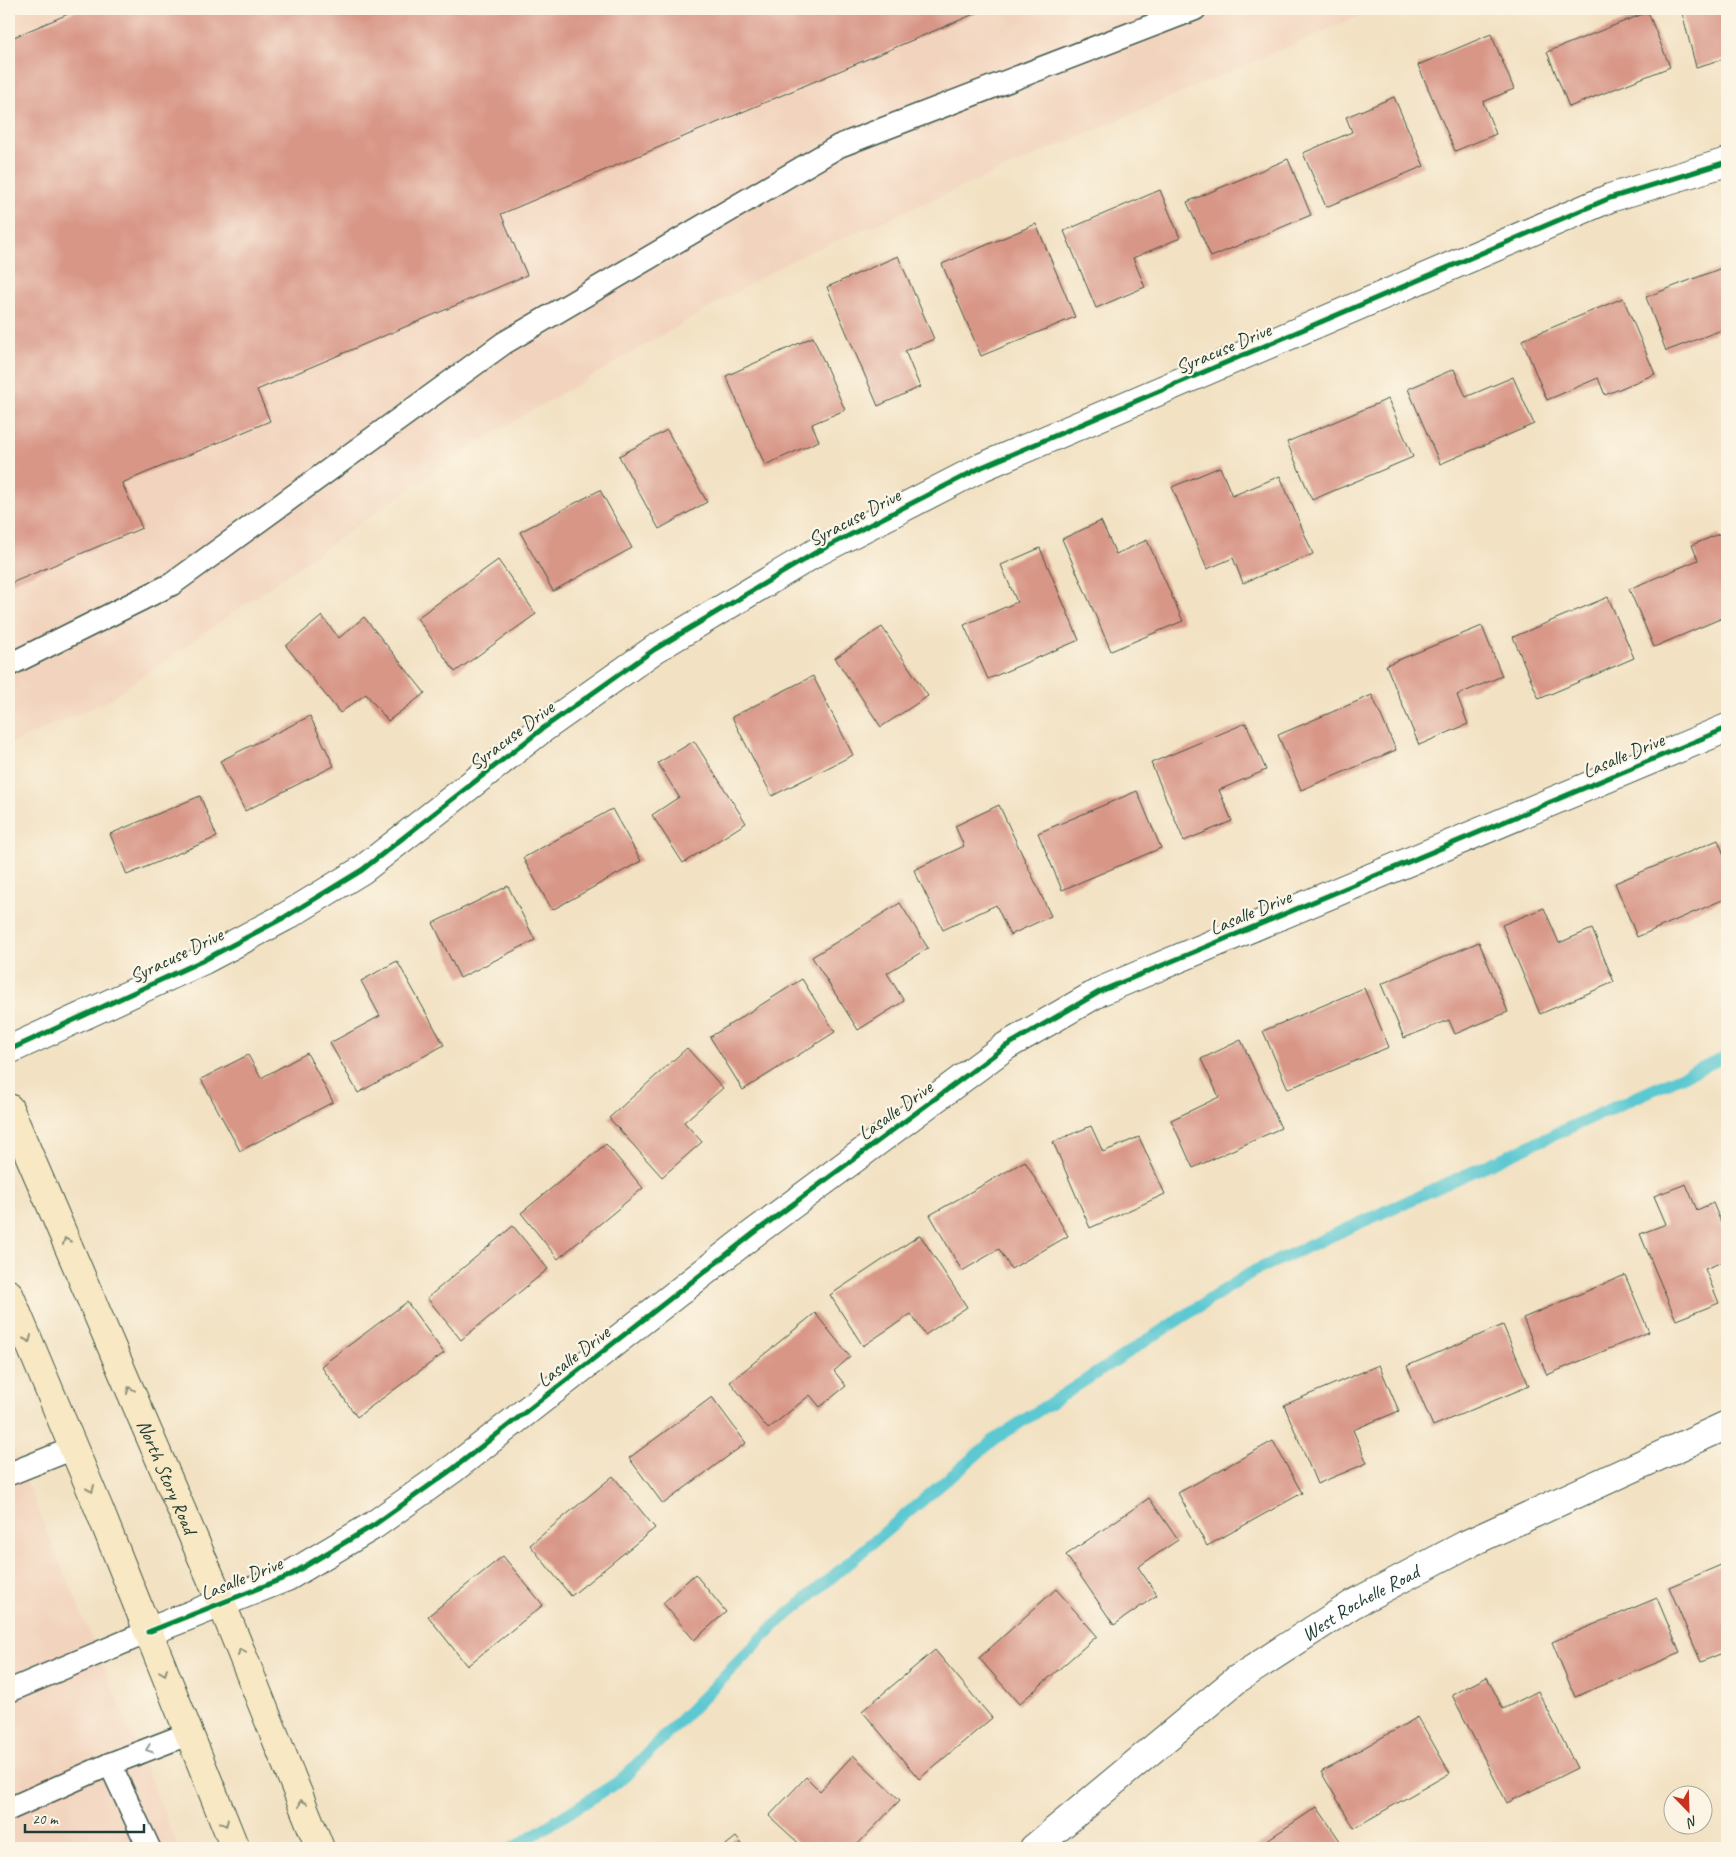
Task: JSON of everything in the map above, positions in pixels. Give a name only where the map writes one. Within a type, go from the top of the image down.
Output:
[{"type":"main road","name":"North Story Road","points":[[9,1108],[221,1602],[320,1848]]},
{"type":"main road","points":[[9,1294],[74,1448],[235,1848]]},
{"type":"street","name":"Syracuse Drive","points":[[9,1050],[204,960],[292,913],[362,870],[542,728],[655,649],[815,553],[991,464],[1610,198],[1727,162]]},
{"type":"street","name":"Lasalle Drive","points":[[148,1632],[287,1577],[374,1524],[454,1468],[754,1233],[998,1052],[1092,996],[1727,728]]},
{"type":"street","name":"West Rochelle Road","points":[[1034,1848],[1236,1680],[1353,1604],[1465,1544],[1727,1425]]},
{"type":"lane","points":[[9,665],[172,584],[504,343],[839,146],[1195,9]]},
{"type":"lane","points":[[9,1474],[74,1448]]},
{"type":"lane","points":[[10,1686],[148,1632]]},
{"type":"lane","points":[[9,1809],[110,1764],[188,1734]]},
{"type":"lane","points":[[110,1764],[149,1848]]},
{"type":"shaded area","points":[[9,9],[1376,9],[790,261],[471,446],[107,701],[9,744]]},
{"type":"shaded area","points":[[9,1440],[179,1848],[9,1848]]},
{"type":"building","points":[[80,9],[986,9],[501,214],[527,275],[257,390],[270,421],[122,483],[142,528],[9,584],[9,39]]},
{"type":"building","points":[[1681,9],[1727,9],[1727,58],[1696,67]]},
{"type":"building","points":[[1648,12],[1670,67],[1569,107],[1547,52]]},
{"type":"building","points":[[1491,34],[1514,89],[1483,102],[1496,134],[1455,151],[1418,65]]},
{"type":"building","points":[[1394,97],[1424,166],[1326,207],[1303,153],[1352,132],[1346,117]]},
{"type":"building","points":[[1288,159],[1311,215],[1211,257],[1187,202]]},
{"type":"building","points":[[1160,190],[1180,238],[1133,258],[1145,287],[1096,308],[1064,231]]},
{"type":"building","points":[[1036,224],[1075,317],[981,356],[942,264]]},
{"type":"building","points":[[898,256],[934,339],[905,351],[920,387],[878,406],[827,287]]},
{"type":"building","points":[[1727,266],[1727,328],[1666,351],[1646,297]]},
{"type":"building","points":[[1623,298],[1655,374],[1605,395],[1598,378],[1547,400],[1522,340]]},
{"type":"building","points":[[813,337],[845,410],[812,424],[819,441],[765,465],[726,376]]},
{"type":"building","points":[[1454,369],[1466,397],[1513,377],[1534,424],[1440,464],[1408,389]]},
{"type":"building","points":[[1388,399],[1413,457],[1312,500],[1287,442]]},
{"type":"building","points":[[667,430],[707,502],[659,529],[619,456]]},
{"type":"building","points":[[1220,467],[1232,496],[1280,476],[1313,554],[1243,583],[1233,558],[1207,569],[1172,487]]},
{"type":"building","points":[[600,490],[632,548],[553,591],[520,532]]},
{"type":"building","points":[[1101,521],[1116,554],[1147,540],[1183,621],[1111,651],[1062,539]]},
{"type":"building","points":[[1719,534],[1727,553],[1727,616],[1654,647],[1629,589],[1698,560],[1692,545]]},
{"type":"building","points":[[1040,548],[1079,640],[988,679],[964,625],[1017,602],[1001,565]]},
{"type":"building","points":[[498,560],[536,614],[455,672],[417,618]]},
{"type":"building","points":[[1608,597],[1634,658],[1539,699],[1513,637]]},
{"type":"building","points":[[322,616],[339,638],[364,617],[425,693],[388,721],[366,694],[340,713],[286,646]]},
{"type":"building","points":[[1482,626],[1502,676],[1457,695],[1468,724],[1419,745],[1386,665]]},
{"type":"building","points":[[882,627],[928,696],[881,727],[835,658]]},
{"type":"building","points":[[813,676],[853,755],[772,796],[732,717]]},
{"type":"building","points":[[1372,695],[1396,750],[1301,790],[1278,735]]},
{"type":"building","points":[[310,716],[334,766],[245,811],[220,761]]},
{"type":"building","points":[[1246,723],[1266,770],[1219,790],[1232,821],[1184,841],[1151,763]]},
{"type":"building","points":[[694,741],[746,823],[683,863],[652,815],[679,797],[658,763]]},
{"type":"building","points":[[1137,791],[1161,848],[1062,890],[1038,833]]},
{"type":"building","points":[[200,796],[217,837],[127,875],[110,834]]},
{"type":"building","points":[[999,805],[1051,916],[1010,935],[996,905],[943,930],[914,870],[964,846],[955,826]]},
{"type":"building","points":[[612,809],[641,861],[552,910],[523,858]]},
{"type":"building","points":[[1718,840],[1727,862],[1727,898],[1637,937],[1615,883]]},
{"type":"building","points":[[508,886],[535,940],[460,978],[433,923]]},
{"type":"building","points":[[900,903],[928,948],[887,973],[904,1001],[858,1030],[812,957]]},
{"type":"building","points":[[1544,908],[1559,943],[1592,929],[1614,982],[1540,1014],[1502,925]]},
{"type":"building","points":[[1479,942],[1508,1012],[1455,1034],[1449,1020],[1404,1038],[1381,984]]},
{"type":"building","points":[[397,961],[444,1045],[358,1093],[330,1043],[380,1016],[361,981]]},
{"type":"building","points":[[802,979],[835,1032],[743,1090],[710,1037]]},
{"type":"building","points":[[1364,988],[1389,1047],[1288,1089],[1263,1031]]},
{"type":"building","points":[[1241,1040],[1281,1128],[1193,1168],[1171,1120],[1219,1097],[1201,1059]]},
{"type":"building","points":[[687,1048],[723,1088],[684,1122],[702,1142],[662,1177],[609,1118]]},
{"type":"building","points":[[307,1053],[333,1102],[240,1151],[201,1079],[248,1055],[261,1078]]},
{"type":"building","points":[[1091,1126],[1103,1152],[1139,1137],[1165,1194],[1090,1228],[1053,1142]]},
{"type":"building","points":[[606,1144],[643,1188],[558,1259],[521,1213]]},
{"type":"building","points":[[1025,1161],[1068,1236],[1011,1269],[999,1249],[962,1271],[930,1215]]},
{"type":"building","points":[[1686,1184],[1697,1210],[1713,1203],[1727,1237],[1727,1260],[1705,1269],[1719,1303],[1676,1320],[1640,1234],[1666,1224],[1654,1196]]},
{"type":"building","points":[[513,1226],[548,1269],[461,1340],[427,1298]]},
{"type":"building","points":[[920,1235],[967,1307],[925,1335],[911,1314],[863,1346],[830,1295]]},
{"type":"building","points":[[1625,1275],[1649,1332],[1547,1375],[1523,1318]]},
{"type":"building","points":[[407,1302],[444,1353],[357,1417],[321,1366]]},
{"type":"building","points":[[815,1313],[850,1357],[834,1371],[846,1386],[820,1407],[810,1395],[768,1429],[730,1382]]},
{"type":"building","points":[[1503,1325],[1529,1386],[1433,1426],[1407,1366]]},
{"type":"building","points":[[1379,1365],[1399,1411],[1353,1430],[1367,1463],[1317,1484],[1284,1405]]},
{"type":"building","points":[[712,1397],[746,1443],[663,1504],[629,1458]]},
{"type":"building","points":[[1273,1441],[1302,1493],[1207,1546],[1178,1493]]},
{"type":"building","points":[[613,1476],[655,1528],[571,1596],[530,1545]]},
{"type":"building","points":[[1149,1498],[1178,1540],[1138,1567],[1157,1595],[1114,1625],[1066,1555]]},
{"type":"building","points":[[503,1556],[543,1605],[467,1666],[428,1616]]},
{"type":"building","points":[[1721,1565],[1727,1581],[1727,1651],[1701,1662],[1669,1587]]},
{"type":"building","points":[[695,1574],[726,1612],[694,1640],[663,1603]]},
{"type":"building","points":[[1056,1589],[1097,1636],[1019,1704],[979,1658]]},
{"type":"building","points":[[1657,1598],[1680,1653],[1575,1697],[1552,1642]]},
{"type":"building","points":[[935,1650],[992,1718],[919,1779],[862,1711]]},
{"type":"building","points":[[1487,1677],[1503,1709],[1538,1691],[1577,1768],[1507,1803],[1452,1695]]},
{"type":"building","points":[[1418,1717],[1450,1773],[1354,1828],[1321,1772]]},
{"type":"building","points":[[853,1755],[900,1800],[854,1848],[804,1848],[769,1816],[806,1777],[820,1791]]},
{"type":"building","points":[[1317,1807],[1345,1848],[1255,1848]]},
{"type":"building","points":[[736,1837],[745,1848],[722,1848]]},
{"type":"waterway","points":[[513,1848],[621,1780],[774,1626],[995,1439],[1252,1272],[1727,1056]]},
{"type":"cycle path","points":[[9,1050],[204,960],[285,917],[362,870],[542,729],[655,649],[815,553],[982,467],[1610,198],[1727,162]]},
{"type":"cycle path","points":[[148,1632],[287,1577],[374,1525],[454,1468],[754,1233],[1006,1046],[1101,991],[1727,728]]}]
